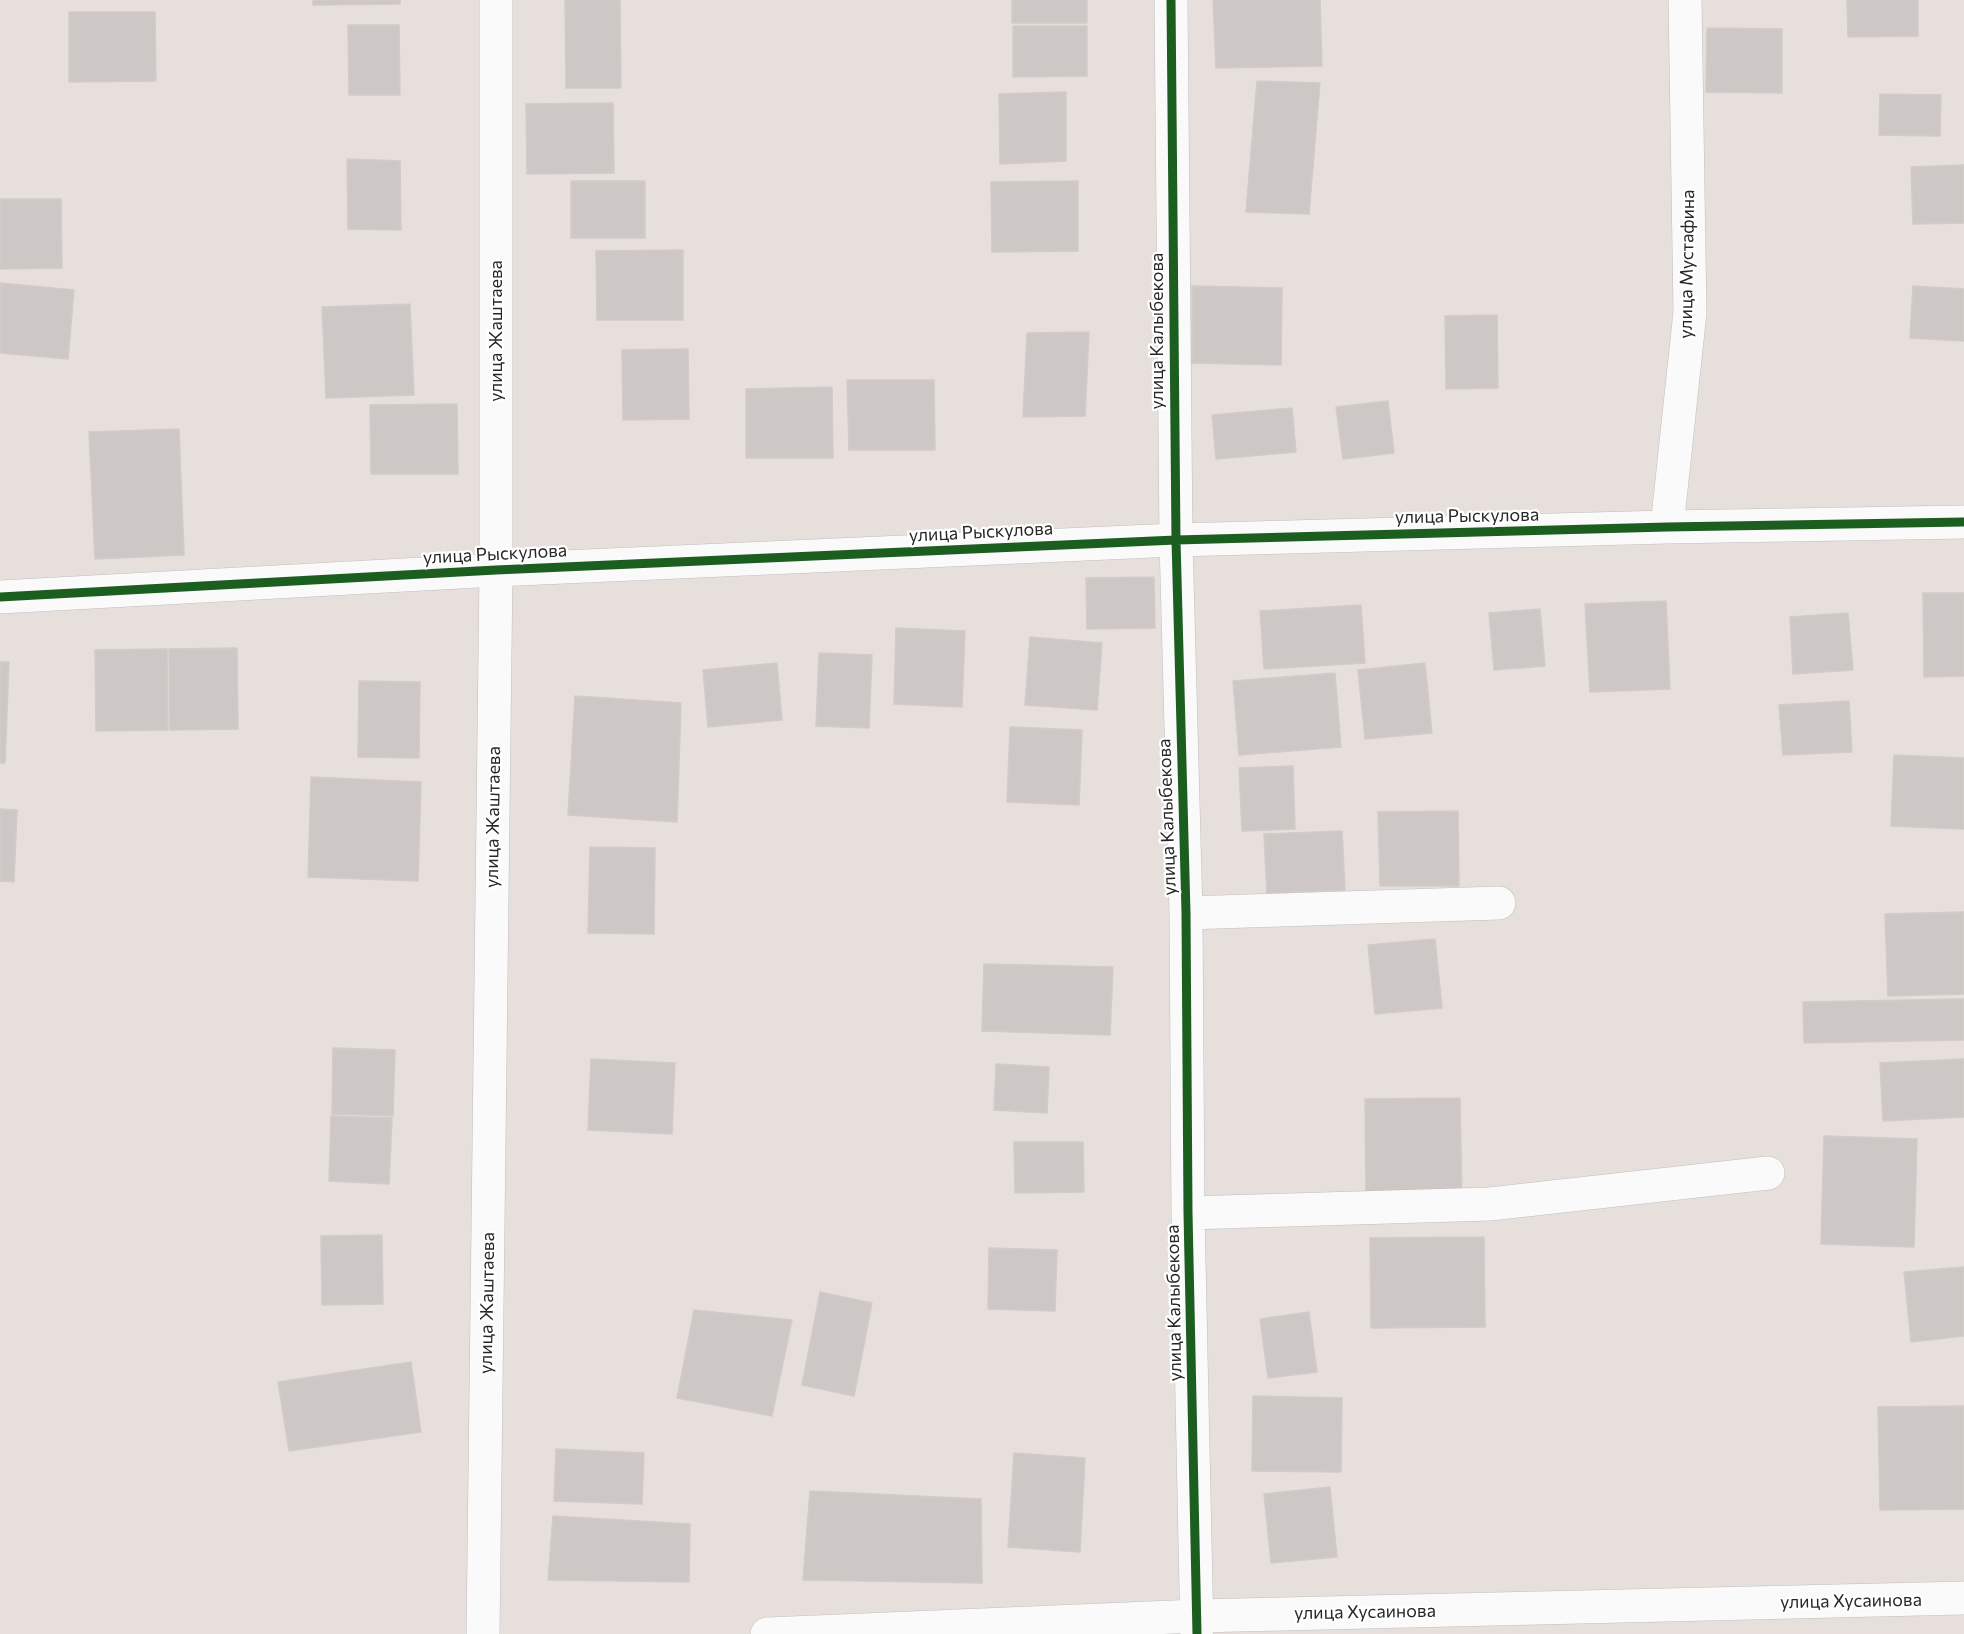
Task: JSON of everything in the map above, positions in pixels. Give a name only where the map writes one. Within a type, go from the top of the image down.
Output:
[{"type":"street","name":"улица Жаштаева","points":[[483,1634],[496,570],[496,0]]},
{"type":"street","name":"улица Калыбекова","points":[[1171,0],[1176,540],[1186,913],[1188,1213],[1197,1625]]},
{"type":"street","name":"улица Мустафина","points":[[1667,527],[1690,312],[1686,0]]},
{"type":"street","name":"улица Рыскулова","points":[[0,597],[496,570],[1176,540],[1964,522]]},
{"type":"street","points":[[1186,913],[1499,903]]},
{"type":"street","points":[[1188,1213],[1490,1204],[1768,1173]]},
{"type":"street","name":"улица Хусаинова","points":[[767,1634],[1197,1625],[1964,1598]]},
{"type":"building","points":[[313,0],[400,0],[400,4],[313,5]]},
{"type":"building","points":[[565,0],[620,0],[621,88],[566,88]]},
{"type":"building","points":[[1012,0],[1087,0],[1087,23],[1012,23]]},
{"type":"building","points":[[1213,0],[1320,0],[1322,66],[1216,68]]},
{"type":"building","points":[[1847,0],[1918,0],[1918,36],[1848,37]]},
{"type":"building","points":[[69,12],[155,12],[156,81],[69,82]]},
{"type":"building","points":[[348,25],[399,25],[400,95],[349,95]]},
{"type":"building","points":[[1013,26],[1087,26],[1087,76],[1013,77]]},
{"type":"building","points":[[1707,28],[1782,29],[1782,93],[1706,92]]},
{"type":"building","points":[[1257,81],[1320,83],[1309,214],[1246,212]]},
{"type":"building","points":[[1066,92],[1066,161],[1000,164],[999,94]]},
{"type":"building","points":[[1880,94],[1941,95],[1940,136],[1879,135]]},
{"type":"building","points":[[613,103],[614,173],[527,174],[526,104]]},
{"type":"building","points":[[347,159],[400,161],[401,230],[348,229]]},
{"type":"building","points":[[1964,165],[1964,223],[1913,224],[1911,167]]},
{"type":"building","points":[[571,181],[645,181],[645,238],[571,238]]},
{"type":"building","points":[[1078,181],[1078,251],[992,252],[991,182]]},
{"type":"building","points":[[0,199],[61,199],[62,268],[0,269]]},
{"type":"building","points":[[683,250],[683,320],[597,320],[596,251]]},
{"type":"building","points":[[0,283],[74,290],[68,359],[0,353]]},
{"type":"building","points":[[1192,286],[1282,288],[1281,365],[1192,363]]},
{"type":"building","points":[[1913,286],[1964,289],[1964,341],[1910,338]]},
{"type":"building","points":[[410,304],[414,395],[326,398],[322,307]]},
{"type":"building","points":[[1497,315],[1498,388],[1446,389],[1445,316]]},
{"type":"building","points":[[1089,332],[1085,416],[1023,417],[1027,333]]},
{"type":"building","points":[[688,349],[689,419],[623,420],[622,350]]},
{"type":"building","points":[[847,380],[934,380],[935,450],[849,450]]},
{"type":"building","points":[[832,387],[833,458],[746,458],[746,389]]},
{"type":"building","points":[[1388,401],[1394,453],[1343,459],[1336,407]]},
{"type":"building","points":[[457,404],[458,474],[371,474],[370,405]]},
{"type":"building","points":[[1292,408],[1296,452],[1216,459],[1212,415]]},
{"type":"building","points":[[179,429],[184,555],[95,559],[89,432]]},
{"type":"building","points":[[1154,577],[1155,628],[1087,629],[1086,578]]},
{"type":"building","points":[[1923,593],[1964,593],[1964,676],[1924,677]]},
{"type":"building","points":[[1666,601],[1670,689],[1590,692],[1585,604]]},
{"type":"building","points":[[1361,605],[1365,663],[1264,669],[1260,611]]},
{"type":"building","points":[[1540,609],[1545,666],[1494,670],[1489,613]]},
{"type":"building","points":[[1848,613],[1853,670],[1793,674],[1790,617]]},
{"type":"building","points":[[896,628],[965,631],[962,707],[894,704]]},
{"type":"building","points":[[1030,637],[1102,643],[1097,710],[1025,705]]},
{"type":"building","points":[[237,648],[238,729],[170,730],[169,649]]},
{"type":"building","points":[[167,649],[168,730],[96,731],[95,650]]},
{"type":"building","points":[[819,653],[872,655],[869,728],[816,726]]},
{"type":"building","points":[[0,662],[9,662],[5,763],[0,763]]},
{"type":"building","points":[[777,663],[782,720],[708,727],[703,670]]},
{"type":"building","points":[[1425,663],[1432,733],[1365,739],[1358,670]]},
{"type":"building","points":[[1335,673],[1341,747],[1239,755],[1233,681]]},
{"type":"building","points":[[359,681],[420,682],[419,758],[358,757]]},
{"type":"building","points":[[575,696],[681,703],[677,822],[568,815]]},
{"type":"building","points":[[1849,701],[1852,752],[1783,755],[1779,705]]},
{"type":"building","points":[[1010,727],[1082,730],[1079,805],[1007,802]]},
{"type":"building","points":[[1894,755],[1964,758],[1964,829],[1891,826]]},
{"type":"building","points":[[1293,766],[1295,829],[1242,831],[1239,768]]},
{"type":"building","points":[[311,777],[421,782],[418,881],[308,877]]},
{"type":"building","points":[[0,809],[17,810],[14,882],[0,881]]},
{"type":"building","points":[[1458,811],[1459,886],[1380,886],[1378,812]]},
{"type":"building","points":[[1342,831],[1345,890],[1267,893],[1264,834]]},
{"type":"building","points":[[590,847],[655,848],[654,934],[588,933]]},
{"type":"building","points":[[1964,912],[1964,994],[1888,996],[1885,914]]},
{"type":"building","points":[[1435,939],[1442,1008],[1375,1014],[1368,945]]},
{"type":"building","points":[[984,964],[1113,967],[1110,1035],[982,1031]]},
{"type":"building","points":[[1964,999],[1964,1040],[1804,1043],[1803,1002]]},
{"type":"building","points":[[333,1048],[395,1050],[393,1116],[332,1114]]},
{"type":"building","points":[[591,1059],[675,1063],[672,1134],[588,1130]]},
{"type":"building","points":[[1964,1059],[1964,1117],[1883,1121],[1880,1063]]},
{"type":"building","points":[[996,1064],[1049,1067],[1047,1113],[994,1110]]},
{"type":"building","points":[[1460,1098],[1462,1201],[1366,1202],[1365,1099]]},
{"type":"building","points":[[331,1116],[392,1118],[389,1184],[329,1181]]},
{"type":"building","points":[[1824,1136],[1917,1139],[1914,1247],[1821,1244]]},
{"type":"building","points":[[1014,1142],[1083,1142],[1084,1192],[1015,1193]]},
{"type":"building","points":[[382,1235],[383,1304],[322,1305],[321,1236]]},
{"type":"building","points":[[1484,1237],[1485,1327],[1371,1328],[1370,1238]]},
{"type":"building","points":[[989,1248],[1057,1250],[1055,1311],[988,1309]]},
{"type":"building","points":[[1964,1267],[1964,1336],[1911,1342],[1904,1272]]},
{"type":"building","points":[[820,1292],[872,1303],[854,1396],[802,1385]]},
{"type":"building","points":[[694,1310],[792,1320],[772,1416],[677,1398]]},
{"type":"building","points":[[1309,1312],[1317,1372],[1268,1378],[1260,1319]]},
{"type":"building","points":[[411,1362],[421,1432],[289,1451],[278,1382]]},
{"type":"building","points":[[1253,1396],[1342,1398],[1341,1472],[1252,1471]]},
{"type":"building","points":[[1964,1406],[1964,1509],[1880,1510],[1878,1407]]},
{"type":"building","points":[[556,1449],[644,1453],[642,1504],[554,1501]]},
{"type":"building","points":[[1014,1453],[1085,1458],[1080,1552],[1008,1547]]},
{"type":"building","points":[[1330,1487],[1337,1557],[1271,1563],[1264,1494]]},
{"type":"building","points":[[810,1491],[981,1499],[982,1583],[803,1580]]},
{"type":"building","points":[[553,1516],[690,1524],[689,1582],[548,1580]]},
{"type":"cycle path","points":[[1171,0],[1176,540],[1186,913],[1188,1213],[1197,1634]]},
{"type":"cycle path","points":[[0,597],[496,570],[1176,540],[1964,522]]}]
